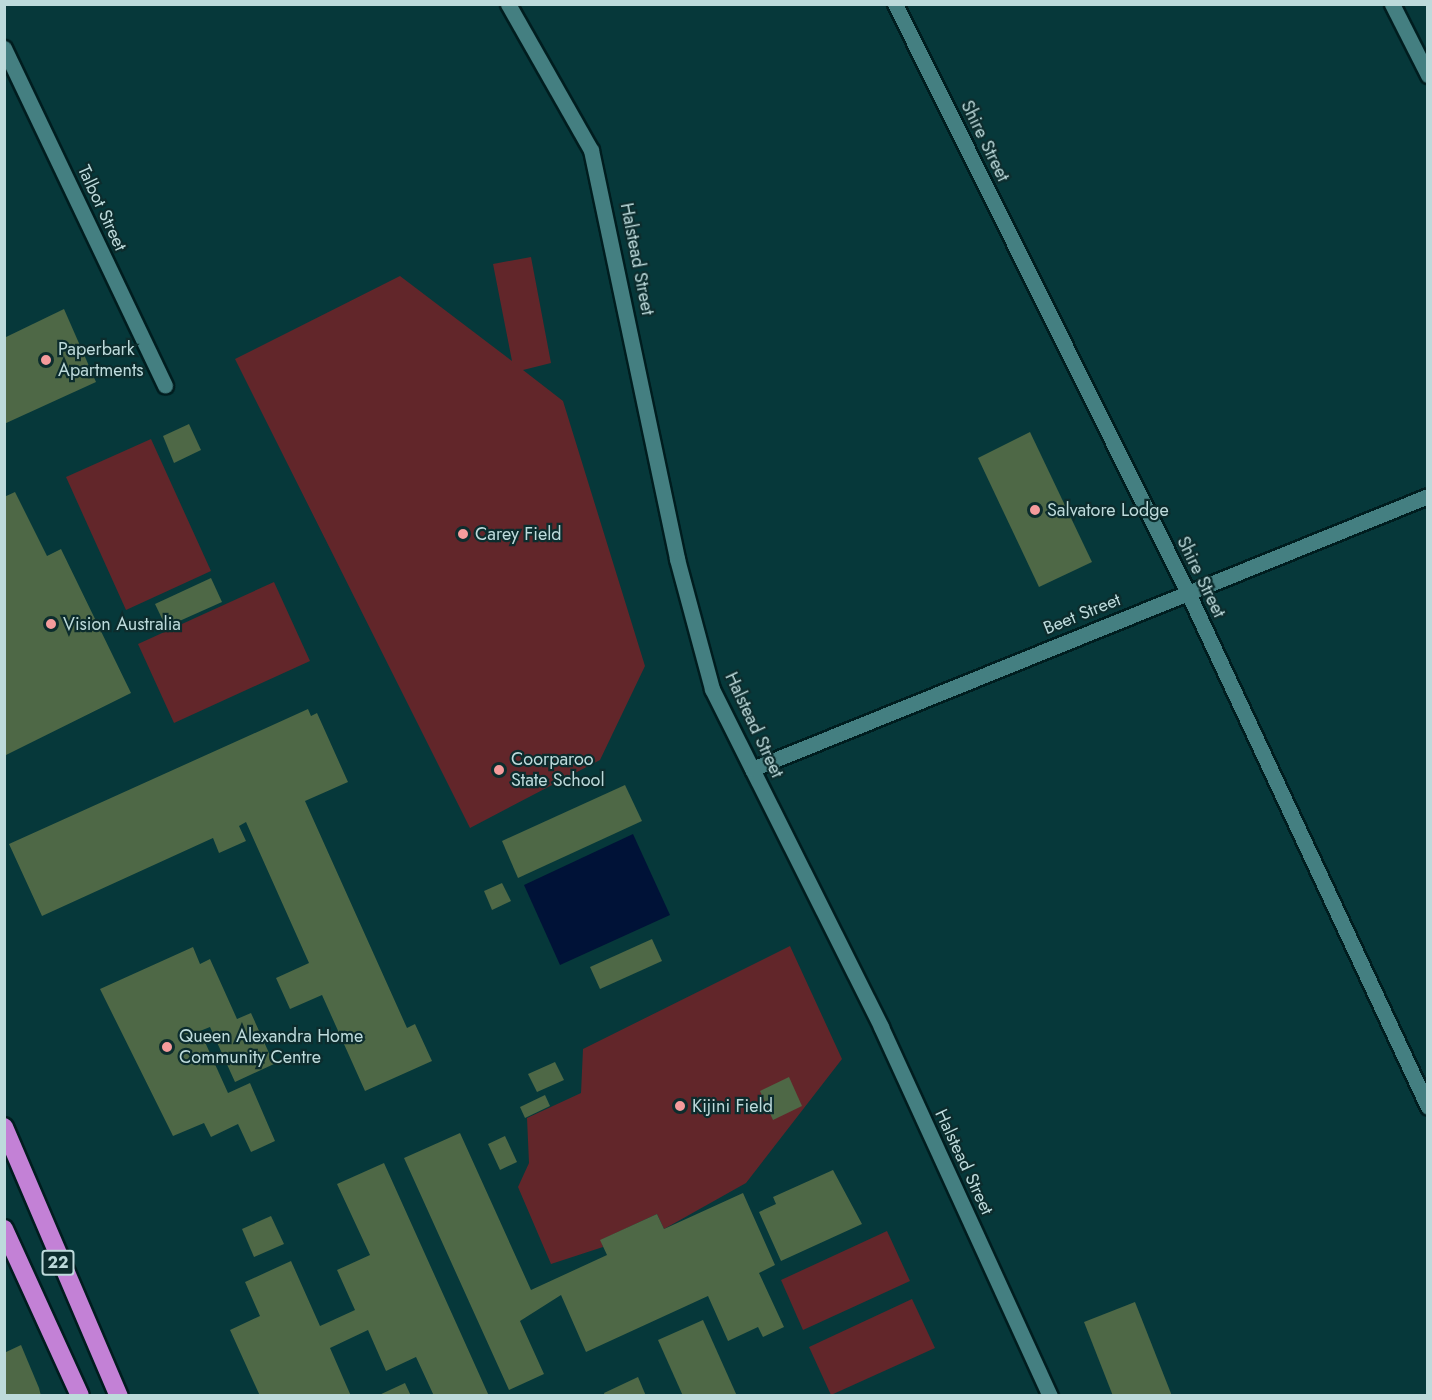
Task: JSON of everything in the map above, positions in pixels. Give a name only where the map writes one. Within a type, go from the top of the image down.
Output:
[{"type":"highway","name":"22","points":[[4,1127],[119,1395]]},
{"type":"highway","name":"22","points":[[4,1229],[80,1395]]},
{"type":"street","name":"Halstead Street","points":[[508,4],[591,150],[677,559],[712,689],[881,1027],[1050,1395]]},
{"type":"street","name":"Shire Street","points":[[895,4],[1188,593],[1428,1107]]},
{"type":"street","points":[[1392,4],[1428,75]]},
{"type":"street","name":"Talbot Street","points":[[4,48],[165,386]]},
{"type":"street","name":"Beet Street","points":[[752,769],[1428,496]]},
{"type":"shaded area","name":"Carey Field","points":[[531,257],[551,363],[523,370],[563,401],[645,666],[600,760],[470,828],[235,359],[400,276],[512,361],[493,264]]},
{"type":"shaded area","points":[[151,439],[211,571],[126,610],[66,477]]},
{"type":"shaded area","points":[[274,582],[310,661],[174,723],[138,644]]},
{"type":"shaded area","name":"Kijini Field","points":[[790,946],[842,1059],[746,1183],[664,1229],[657,1214],[601,1240],[603,1247],[551,1264],[518,1187],[529,1163],[527,1118],[581,1093],[583,1049]]},
{"type":"shaded area","points":[[887,1231],[910,1281],[803,1330],[781,1280]]},
{"type":"shaded area","points":[[912,1299],[935,1348],[831,1395],[809,1347]]},
{"type":"water","points":[[633,834],[670,915],[560,965],[524,885]]},
{"type":"building","name":"Paperbark Apartments","points":[[64,309],[96,382],[4,424],[4,338]]},
{"type":"building","points":[[189,424],[201,450],[174,463],[163,436]]},
{"type":"building","name":"Salvatore Lodge","points":[[1030,432],[1092,562],[1039,587],[978,458]]},
{"type":"building","name":"Vision Australia","points":[[15,492],[47,556],[61,549],[131,693],[4,756],[4,497]]},
{"type":"building","points":[[211,578],[222,602],[166,627],[155,604]]},
{"type":"building","points":[[308,709],[311,716],[317,713],[348,782],[305,801],[407,1028],[415,1024],[432,1061],[365,1091],[322,995],[290,1009],[276,978],[309,963],[246,822],[239,826],[246,841],[219,853],[213,838],[42,916],[9,844]]},
{"type":"building","points":[[625,785],[642,821],[518,878],[502,841]]},
{"type":"building","points":[[502,883],[511,901],[492,910],[484,891]]},
{"type":"building","points":[[652,939],[662,961],[600,989],[590,967]]},
{"type":"building","name":"Queen Alexandra Home Community Centre","points":[[193,947],[200,964],[210,959],[237,1019],[251,1013],[274,1064],[235,1082],[210,1027],[200,1031],[228,1093],[250,1083],[275,1141],[251,1152],[238,1124],[211,1137],[204,1123],[173,1136],[100,989]]},
{"type":"building","points":[[555,1062],[564,1080],[537,1092],[528,1074]]},
{"type":"building","points":[[789,1077],[802,1106],[773,1120],[760,1091]]},
{"type":"building","points":[[545,1095],[550,1106],[525,1118],[520,1107]]},
{"type":"building","points":[[460,1133],[531,1290],[607,1255],[600,1240],[657,1214],[664,1229],[743,1193],[775,1265],[759,1273],[784,1327],[763,1337],[758,1327],[728,1341],[708,1296],[586,1352],[561,1295],[520,1321],[544,1374],[509,1390],[404,1158]]},
{"type":"building","points":[[505,1136],[517,1162],[500,1170],[488,1144]]},
{"type":"building","points":[[384,1163],[489,1396],[434,1396],[416,1357],[386,1371],[368,1330],[330,1348],[351,1396],[260,1396],[230,1330],[260,1316],[245,1282],[291,1261],[320,1326],[355,1310],[337,1270],[370,1255],[337,1184]]},
{"type":"building","points":[[833,1170],[862,1224],[781,1261],[759,1212],[776,1204],[773,1197]]},
{"type":"building","points":[[271,1216],[284,1244],[254,1257],[242,1229]]},
{"type":"building","points":[[1135,1302],[1172,1396],[1113,1396],[1084,1322]]},
{"type":"building","points":[[703,1320],[737,1396],[683,1396],[658,1340]]},
{"type":"building","points":[[21,1345],[41,1396],[4,1396],[4,1353]]},
{"type":"building","points":[[638,1377],[646,1396],[605,1396],[604,1393]]},
{"type":"building","points":[[405,1383],[411,1396],[377,1396]]},
{"type":"place","name":"Paperbark Apartments","points":[[46,360]]},
{"type":"place","name":"Salvatore Lodge","points":[[1035,510]]},
{"type":"place","name":"Carey Field","points":[[463,534]]},
{"type":"place","name":"Vision Australia","points":[[51,624]]},
{"type":"place","name":"Coorparoo State School","points":[[499,770]]},
{"type":"place","name":"Queen Alexandra Home Community Centre","points":[[167,1047]]},
{"type":"place","name":"Kijini Field","points":[[680,1106]]}]
